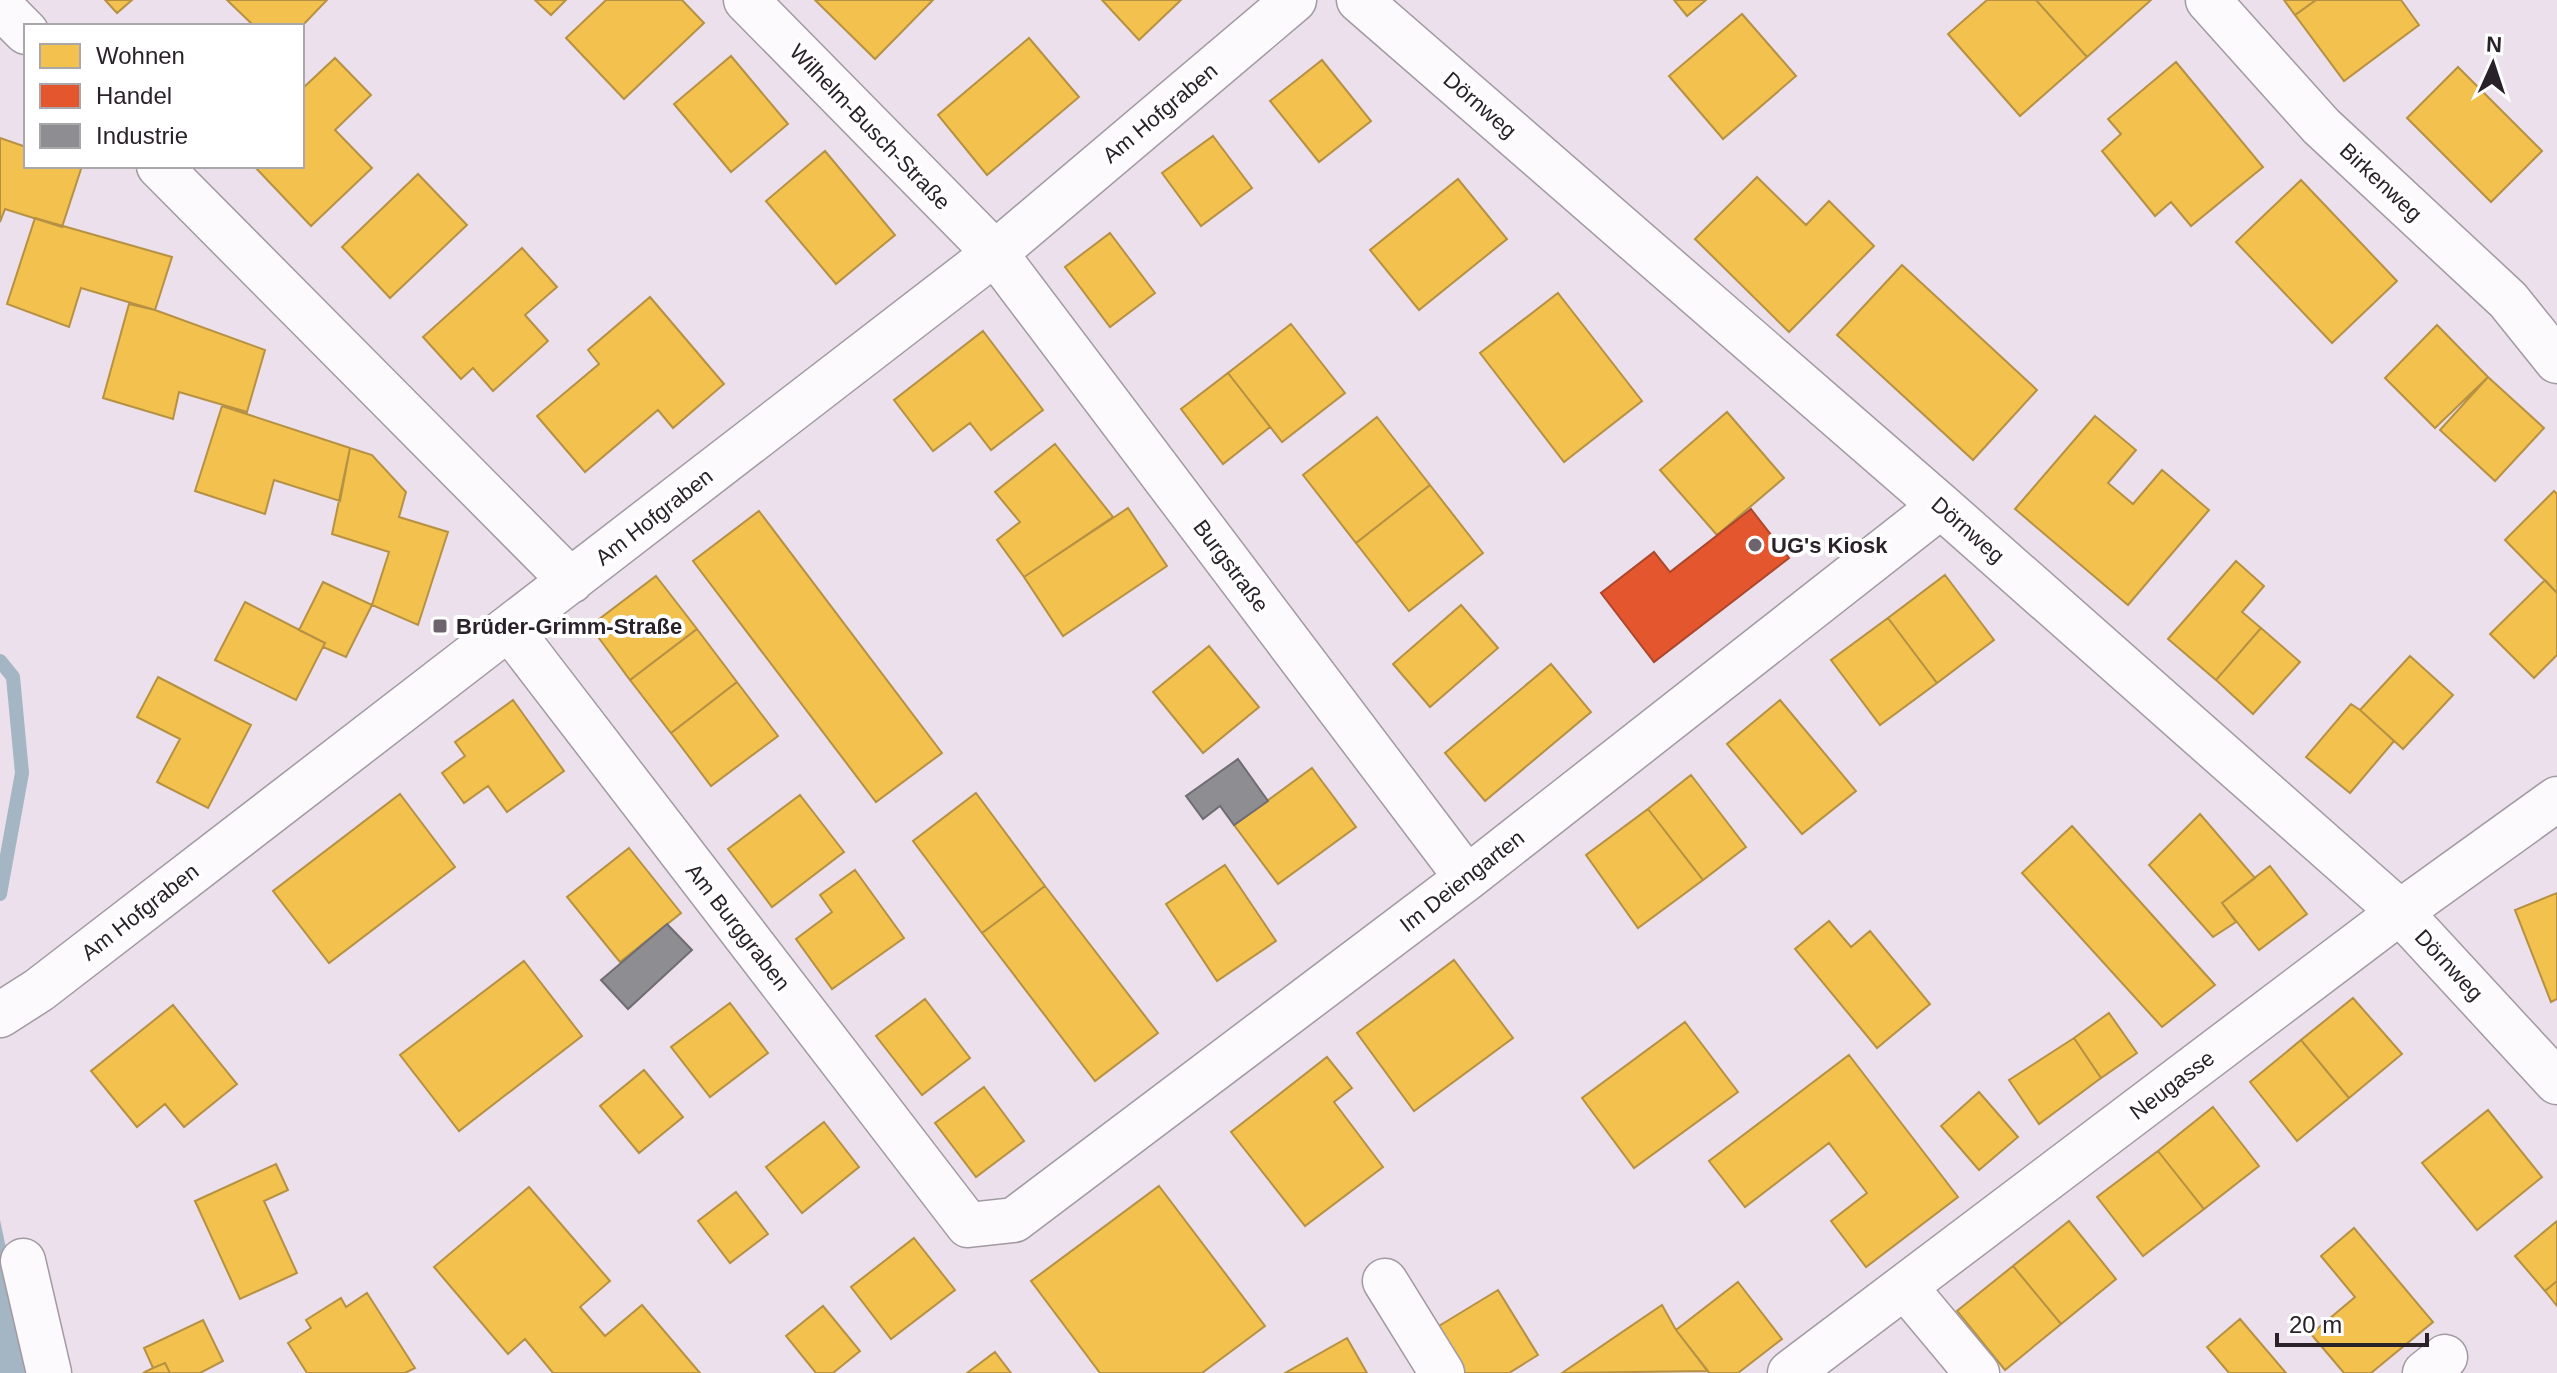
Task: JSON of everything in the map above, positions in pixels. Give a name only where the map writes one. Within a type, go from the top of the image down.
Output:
[{"type":"street","name":"Wilhelm-Busch-Straße","points":[[746,0],[995,253]]},
{"type":"street","name":"Am Hofgraben","points":[[8,1010],[39,990],[995,253],[1294,0]]},
{"type":"street","name":"Dörnweg","points":[[1359,0],[1941,506],[2400,912],[2557,1082]]},
{"type":"street","name":"Birkenweg","points":[[2208,0],[2321,126],[2508,300],[2557,361]]},
{"type":"street","points":[[0,6],[24,30]]},
{"type":"street","points":[[161,168],[571,581]]},
{"type":"street","name":"Burgstraße","points":[[995,253],[1467,878]]},
{"type":"street","name":"Im Deiengarten","points":[[968,1225],[1014,1220],[1467,878],[1941,506]]},
{"type":"street","name":"Am Burggraben","points":[[509,628],[968,1225]]},
{"type":"street","name":"Neugasse","points":[[1790,1373],[2400,912],[2557,799]]},
{"type":"street","points":[[23,1261],[49,1373]]},
{"type":"street","points":[[1385,1281],[1442,1373]]},
{"type":"street","points":[[1905,1287],[1977,1373]]},
{"type":"water","points":[[0,1220],[33,1373],[0,1373]]},
{"type":"building: Wohnen","points":[[105,0],[132,0],[117,13]]},
{"type":"building: Wohnen","points":[[227,0],[327,0],[304,24],[252,24]]},
{"type":"building: Wohnen","points":[[535,0],[566,0],[551,15]]},
{"type":"building: Wohnen","points":[[606,0],[682,0],[704,23],[624,99],[566,38]]},
{"type":"building: Wohnen","points":[[815,0],[933,0],[875,59]]},
{"type":"building: Wohnen","points":[[1102,0],[1181,0],[1139,40]]},
{"type":"building: Wohnen","points":[[1674,0],[1706,0],[1687,16]]},
{"type":"building: Wohnen","points":[[1987,0],[2036,0],[2087,57],[2020,116],[1948,34]]},
{"type":"building: Wohnen","points":[[2036,0],[2151,0],[2087,57]]},
{"type":"building: Wohnen","points":[[2284,0],[2316,0],[2295,15]]},
{"type":"building: Wohnen","points":[[2316,0],[2401,0],[2419,25],[2344,81],[2295,15]]},
{"type":"building: Wohnen","points":[[1742,14],[1796,76],[1723,139],[1669,76]]},
{"type":"building: Wohnen","points":[[1029,38],[1079,97],[987,175],[938,115]]},
{"type":"building: Wohnen","points":[[731,56],[788,124],[731,172],[674,104]]},
{"type":"building: Wohnen","points":[[335,58],[371,95],[335,130],[372,168],[311,226],[256,168],[304,168],[304,87]]},
{"type":"building: Wohnen","points":[[1322,60],[1371,121],[1319,162],[1270,101]]},
{"type":"building: Wohnen","points":[[2176,62],[2263,167],[2191,226],[2171,202],[2155,216],[2102,151],[2121,134],[2108,119]]},
{"type":"building: Wohnen","points":[[2458,67],[2542,151],[2491,202],[2407,118]]},
{"type":"building: Wohnen","points":[[1213,136],[1252,188],[1201,226],[1162,173]]},
{"type":"building: Wohnen","points":[[0,138],[24,146],[24,168],[81,168],[62,227],[5,209],[0,222]]},
{"type":"building: Wohnen","points":[[825,151],[895,235],[836,284],[766,201]]},
{"type":"building: Wohnen","points":[[418,174],[467,225],[390,298],[342,247]]},
{"type":"building: Wohnen","points":[[1757,177],[1806,225],[1829,201],[1874,246],[1789,332],[1695,239]]},
{"type":"building: Wohnen","points":[[1458,179],[1507,239],[1419,310],[1370,250]]},
{"type":"building: Wohnen","points":[[2301,180],[2397,281],[2332,343],[2236,242]]},
{"type":"building: Wohnen","points":[[35,218],[172,257],[155,310],[81,288],[69,327],[7,304]]},
{"type":"building: Wohnen","points":[[1110,233],[1155,293],[1110,327],[1065,267]]},
{"type":"building: Wohnen","points":[[522,248],[557,287],[525,315],[548,341],[493,391],[473,368],[461,379],[423,337]]},
{"type":"building: Wohnen","points":[[1902,265],[2037,390],[1973,460],[1837,335]]},
{"type":"building: Wohnen","points":[[1558,293],[1642,401],[1564,462],[1480,353]]},
{"type":"building: Wohnen","points":[[650,297],[724,384],[673,428],[658,410],[585,472],[537,416],[599,364],[588,350]]},
{"type":"building: Wohnen","points":[[129,304],[155,310],[265,350],[247,412],[179,392],[173,419],[103,398]]},
{"type":"building: Wohnen","points":[[1291,324],[1345,393],[1282,442],[1228,373]]},
{"type":"building: Wohnen","points":[[2437,325],[2488,377],[2435,428],[2385,378]]},
{"type":"building: Wohnen","points":[[983,331],[1043,410],[991,450],[970,423],[933,451],[894,400]]},
{"type":"building: Wohnen","points":[[1228,373],[1270,427],[1223,464],[1181,409]]},
{"type":"building: Wohnen","points":[[2488,377],[2544,428],[2495,481],[2440,430]]},
{"type":"building: Wohnen","points":[[222,406],[350,448],[340,501],[274,480],[265,514],[195,491]]},
{"type":"building: Wohnen","points":[[1727,412],[1784,478],[1717,535],[1660,470]]},
{"type":"building: Wohnen","points":[[2095,416],[2136,450],[2108,483],[2133,504],[2162,470],[2209,510],[2128,605],[2015,509]]},
{"type":"building: Wohnen","points":[[1377,417],[1430,485],[1356,543],[1303,475]]},
{"type":"building: Wohnen","points":[[1055,444],[1113,517],[1024,577],[997,540],[1020,522],[995,492]]},
{"type":"building: Wohnen","points":[[350,448],[372,455],[406,492],[399,517],[448,532],[418,625],[372,605],[389,552],[332,534]]},
{"type":"building: Wohnen","points":[[1430,485],[1483,553],[1409,611],[1356,543]]},
{"type":"building: Wohnen","points":[[2554,491],[2557,494],[2557,593],[2505,540]]},
{"type":"building: Wohnen","points":[[1128,508],[1167,566],[1063,636],[1024,577]]},
{"type":"building: Wohnen","points":[[759,511],[942,753],[876,802],[693,561]]},
{"type":"building: Wohnen","points":[[2236,561],[2264,586],[2242,612],[2261,628],[2216,680],[2168,639]]},
{"type":"building: Wohnen","points":[[1945,575],[1994,640],[1937,683],[1888,618]]},
{"type":"building: Wohnen","points":[[656,576],[697,629],[630,680],[590,626]]},
{"type":"building: Wohnen","points":[[2545,580],[2557,593],[2557,655],[2534,678],[2490,634]]},
{"type":"building: Wohnen","points":[[323,582],[372,605],[346,657],[323,647],[325,643],[299,630]]},
{"type":"building: Wohnen","points":[[245,602],[325,643],[296,700],[215,660]]},
{"type":"building: Wohnen","points":[[1461,605],[1498,648],[1430,707],[1393,664]]},
{"type":"building: Wohnen","points":[[1888,618],[1937,683],[1880,725],[1831,660]]},
{"type":"building: Wohnen","points":[[2261,628],[2300,662],[2253,714],[2216,680]]},
{"type":"building: Wohnen","points":[[697,629],[737,682],[671,733],[630,680]]},
{"type":"building: Wohnen","points":[[1209,646],[1259,707],[1203,753],[1153,692]]},
{"type":"building: Wohnen","points":[[2410,656],[2453,695],[2403,749],[2360,710]]},
{"type":"building: Wohnen","points":[[1551,664],[1591,712],[1485,801],[1445,753]]},
{"type":"building: Wohnen","points":[[158,677],[251,725],[208,808],[157,782],[180,739],[137,717]]},
{"type":"building: Wohnen","points":[[737,682],[778,736],[711,786],[671,733]]},
{"type":"building: Wohnen","points":[[513,700],[564,771],[507,812],[488,786],[464,803],[442,773],[465,756],[455,742]]},
{"type":"building: Wohnen","points":[[1780,700],[1856,791],[1802,834],[1727,744]]},
{"type":"building: Wohnen","points":[[2351,704],[2394,741],[2350,793],[2306,757]]},
{"type":"building: Wohnen","points":[[1312,768],[1356,827],[1278,884],[1234,825]]},
{"type":"building: Wohnen","points":[[1691,775],[1746,847],[1703,880],[1648,809]]},
{"type":"building: Wohnen","points":[[976,793],[1045,886],[982,933],[913,841]]},
{"type":"building: Wohnen","points":[[400,794],[455,867],[329,963],[273,891]]},
{"type":"building: Wohnen","points":[[800,795],[844,852],[772,907],[728,849]]},
{"type":"building: Wohnen","points":[[1648,809],[1703,880],[1638,928],[1586,855]]},
{"type":"building: Wohnen","points":[[2200,814],[2255,878],[2222,903],[2236,922],[2213,937],[2149,865]]},
{"type":"building: Wohnen","points":[[2072,826],[2215,985],[2162,1027],[2022,873]]},
{"type":"building: Wohnen","points":[[629,848],[681,913],[620,962],[567,897]]},
{"type":"building: Wohnen","points":[[1225,865],[1276,941],[1217,981],[1166,904]]},
{"type":"building: Wohnen","points":[[2270,866],[2307,914],[2259,950],[2222,903]]},
{"type":"building: Wohnen","points":[[855,870],[904,938],[832,989],[796,939],[832,912],[820,895]]},
{"type":"building: Wohnen","points":[[1045,886],[1158,1033],[1095,1081],[982,933]]},
{"type":"building: Wohnen","points":[[2557,893],[2557,999],[2551,1002],[2515,910]]},
{"type":"building: Wohnen","points":[[1829,921],[1851,947],[1870,931],[1930,1004],[1877,1048],[1795,949]]},
{"type":"building: Wohnen","points":[[1454,960],[1513,1038],[1414,1111],[1357,1033]]},
{"type":"building: Wohnen","points":[[524,961],[582,1036],[459,1131],[400,1055]]},
{"type":"building: Wohnen","points":[[2353,998],[2402,1054],[2349,1098],[2301,1040]]},
{"type":"building: Wohnen","points":[[925,999],[970,1058],[922,1095],[876,1036]]},
{"type":"building: Wohnen","points":[[730,1003],[768,1053],[710,1097],[671,1047]]},
{"type":"building: Wohnen","points":[[173,1005],[237,1084],[184,1127],[165,1104],[137,1127],[91,1071]]},
{"type":"building: Wohnen","points":[[2109,1013],[2137,1053],[2101,1078],[2074,1038]]},
{"type":"building: Wohnen","points":[[1685,1022],[1738,1092],[1634,1168],[1582,1098]]},
{"type":"building: Wohnen","points":[[2074,1038],[2101,1078],[2039,1124],[2009,1080]]},
{"type":"building: Wohnen","points":[[2301,1040],[2349,1098],[2297,1141],[2250,1082]]},
{"type":"building: Wohnen","points":[[1849,1055],[1958,1197],[1866,1267],[1831,1221],[1867,1193],[1829,1143],[1745,1207],[1709,1161]]},
{"type":"building: Wohnen","points":[[1327,1057],[1352,1088],[1334,1102],[1383,1167],[1305,1226],[1231,1132]]},
{"type":"building: Wohnen","points":[[644,1070],[683,1117],[639,1153],[600,1106]]},
{"type":"building: Wohnen","points":[[984,1087],[1024,1141],[976,1177],[935,1123]]},
{"type":"building: Wohnen","points":[[1979,1092],[2018,1137],[1979,1170],[1941,1126]]},
{"type":"building: Wohnen","points":[[2213,1107],[2259,1166],[2204,1209],[2158,1151]]},
{"type":"building: Wohnen","points":[[2488,1110],[2542,1177],[2477,1230],[2422,1163]]},
{"type":"building: Wohnen","points":[[824,1122],[859,1167],[802,1213],[766,1167]]},
{"type":"building: Wohnen","points":[[2158,1151],[2204,1209],[2143,1256],[2097,1197]]},
{"type":"building: Wohnen","points":[[276,1164],[288,1190],[264,1201],[297,1273],[240,1299],[195,1201]]},
{"type":"building: Wohnen","points":[[1159,1186],[1265,1326],[1202,1373],[1100,1373],[1031,1281]]},
{"type":"building: Wohnen","points":[[529,1187],[610,1281],[580,1307],[605,1336],[642,1305],[700,1373],[553,1373],[525,1339],[508,1354],[434,1267]]},
{"type":"building: Wohnen","points":[[736,1192],[768,1234],[730,1263],[698,1221]]},
{"type":"building: Wohnen","points":[[2069,1221],[2116,1279],[2061,1324],[2013,1266]]},
{"type":"building: Wohnen","points":[[2557,1221],[2557,1281],[2545,1291],[2515,1256]]},
{"type":"building: Wohnen","points":[[2354,1228],[2433,1322],[2371,1373],[2344,1373],[2311,1334],[2355,1297],[2321,1256]]},
{"type":"building: Wohnen","points":[[914,1238],[955,1290],[891,1339],[851,1287]]},
{"type":"building: Wohnen","points":[[2013,1266],[2061,1324],[2005,1370],[1957,1311]]},
{"type":"building: Wohnen","points":[[2557,1281],[2557,1306],[2545,1291]]},
{"type":"building: Wohnen","points":[[1738,1282],[1782,1339],[1738,1373],[1709,1373],[1676,1330]]},
{"type":"building: Wohnen","points":[[1498,1290],[1538,1355],[1509,1373],[1454,1373],[1429,1332]]},
{"type":"building: Wohnen","points":[[367,1293],[415,1368],[405,1373],[307,1373],[288,1343],[311,1328],[306,1320],[341,1298],[346,1307]]},
{"type":"building: Wohnen","points":[[1662,1305],[1676,1330],[1708,1371],[1562,1373]]},
{"type":"building: Wohnen","points":[[823,1306],[860,1351],[833,1373],[816,1373],[786,1336]]},
{"type":"building: Wohnen","points":[[2240,1319],[2286,1373],[2229,1373],[2207,1347]]},
{"type":"building: Wohnen","points":[[203,1320],[223,1361],[200,1373],[170,1373],[165,1363],[153,1368],[144,1348]]},
{"type":"building: Wohnen","points":[[1347,1338],[1367,1373],[1285,1373]]},
{"type":"building: Wohnen","points":[[995,1352],[1011,1373],[967,1373]]},
{"type":"building: Wohnen","points":[[165,1363],[170,1373],[143,1373],[153,1368]]},
{"type":"building: Handel","points":[[1751,509],[1789,558],[1654,662],[1601,593],[1654,552],[1670,572]]},
{"type":"building: Industrie","points":[[1238,759],[1268,801],[1234,825],[1220,806],[1203,819],[1186,796]]},
{"type":"building: Industrie","points":[[667,924],[692,950],[628,1009],[601,980]]},
{"type":"waterway","points":[[0,661],[13,677],[22,773],[0,894]]},
{"type":"place","name":"UG's Kiosk","points":[[1755,545]]},
{"type":"place","name":"Brüder-Grimm-Straße","points":[[440,626]]}]
